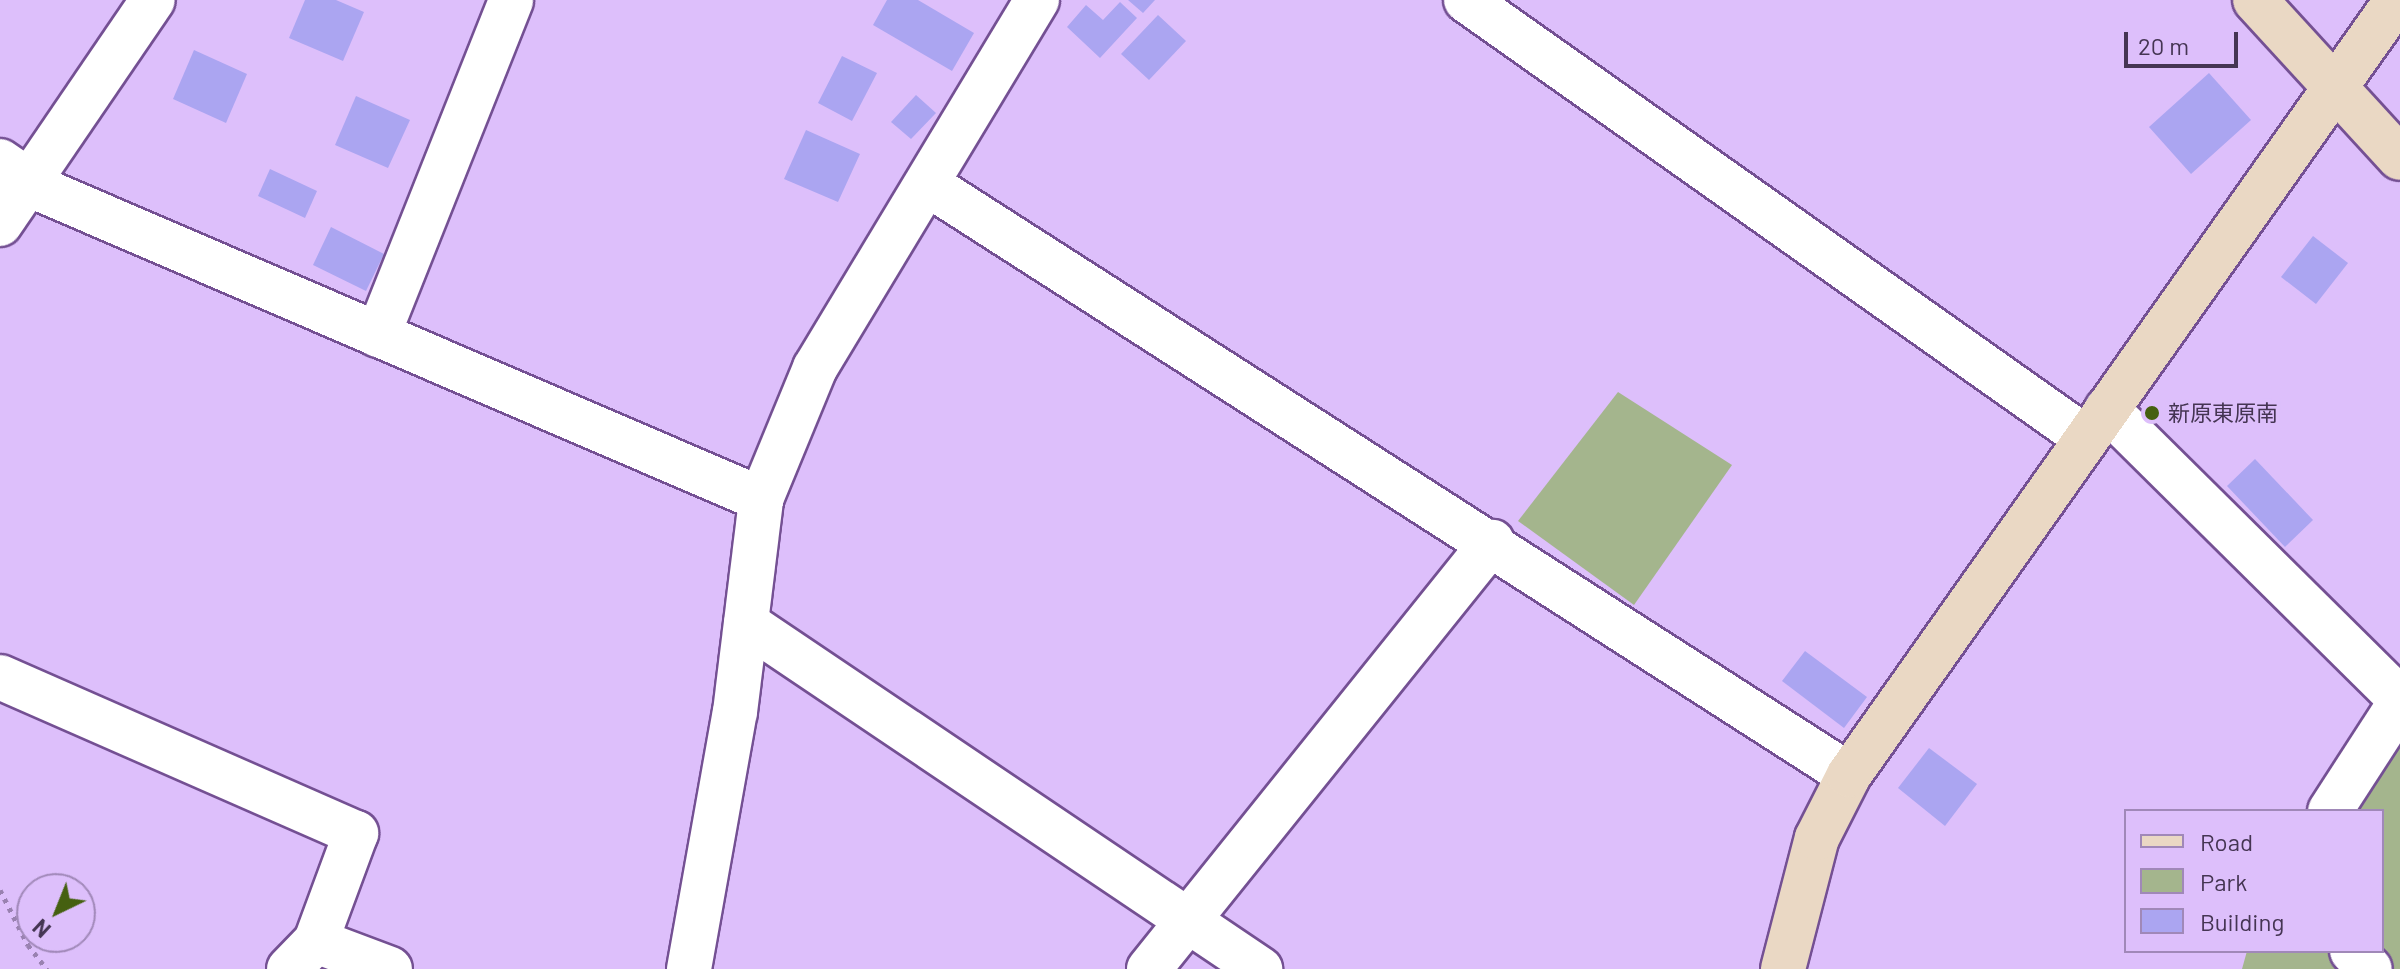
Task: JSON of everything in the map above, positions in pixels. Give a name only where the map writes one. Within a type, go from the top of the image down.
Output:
[{"type":"street","points":[[0,224],[14,171],[153,0]]},
{"type":"street","points":[[378,335],[511,0]]},
{"type":"street","points":[[689,969],[746,623],[761,499],[815,368],[929,185],[1037,0]]},
{"type":"street","points":[[1466,0],[2096,424],[2400,701],[2331,809]]},
{"type":"street","points":[[2255,0],[2400,158]]},
{"type":"street","points":[[1783,969],[1817,838],[1849,775],[2397,0]]},
{"type":"street","points":[[14,171],[378,335],[761,499]]},
{"type":"street","points":[[929,185],[1492,542],[1849,775]]},
{"type":"street","points":[[1149,969],[1492,542]]},
{"type":"street","points":[[746,623],[1260,969]]},
{"type":"street","points":[[0,677],[356,833],[302,955],[390,969]]},
{"type":"street","points":[[2354,953],[2370,969]]},
{"type":"path","points":[[0,890],[28,945],[47,969]]},
{"type":"green space","points":[[1618,392],[1732,465],[1634,605],[1518,521]]},
{"type":"green space","points":[[2400,723],[2400,969],[2242,969],[2246,953],[2384,953],[2384,809],[2347,809]]},
{"type":"building","points":[[305,0],[336,0],[364,12],[343,61],[289,38]]},
{"type":"building","points":[[887,0],[918,0],[974,33],[952,71],[873,25]]},
{"type":"building","points":[[1128,0],[1155,0],[1143,13]]},
{"type":"building","points":[[1120,2],[1137,18],[1100,58],[1067,27],[1086,5],[1103,20]]},
{"type":"building","points":[[1158,15],[1186,41],[1149,80],[1121,54]]},
{"type":"building","points":[[194,50],[247,74],[226,123],[173,99]]},
{"type":"building","points":[[842,56],[877,73],[852,121],[818,103]]},
{"type":"building","points":[[2209,73],[2251,120],[2191,174],[2149,127]]},
{"type":"building","points":[[916,95],[936,113],[911,139],[891,122]]},
{"type":"building","points":[[356,96],[410,120],[388,168],[335,145]]},
{"type":"building","points":[[806,130],[860,154],[838,202],[784,179]]},
{"type":"building","points":[[270,169],[317,191],[305,218],[258,196]]},
{"type":"building","points":[[331,227],[384,254],[366,291],[313,265]]},
{"type":"building","points":[[2313,236],[2348,263],[2316,304],[2281,277]]},
{"type":"building","points":[[2255,459],[2313,520],[2285,547],[2227,486]]},
{"type":"building","points":[[1805,651],[1867,697],[1844,728],[1782,681]]},
{"type":"building","points":[[1929,748],[1977,784],[1945,826],[1898,788]]},
{"type":"place","name":"新原東原南","points":[[2152,413]]}]
